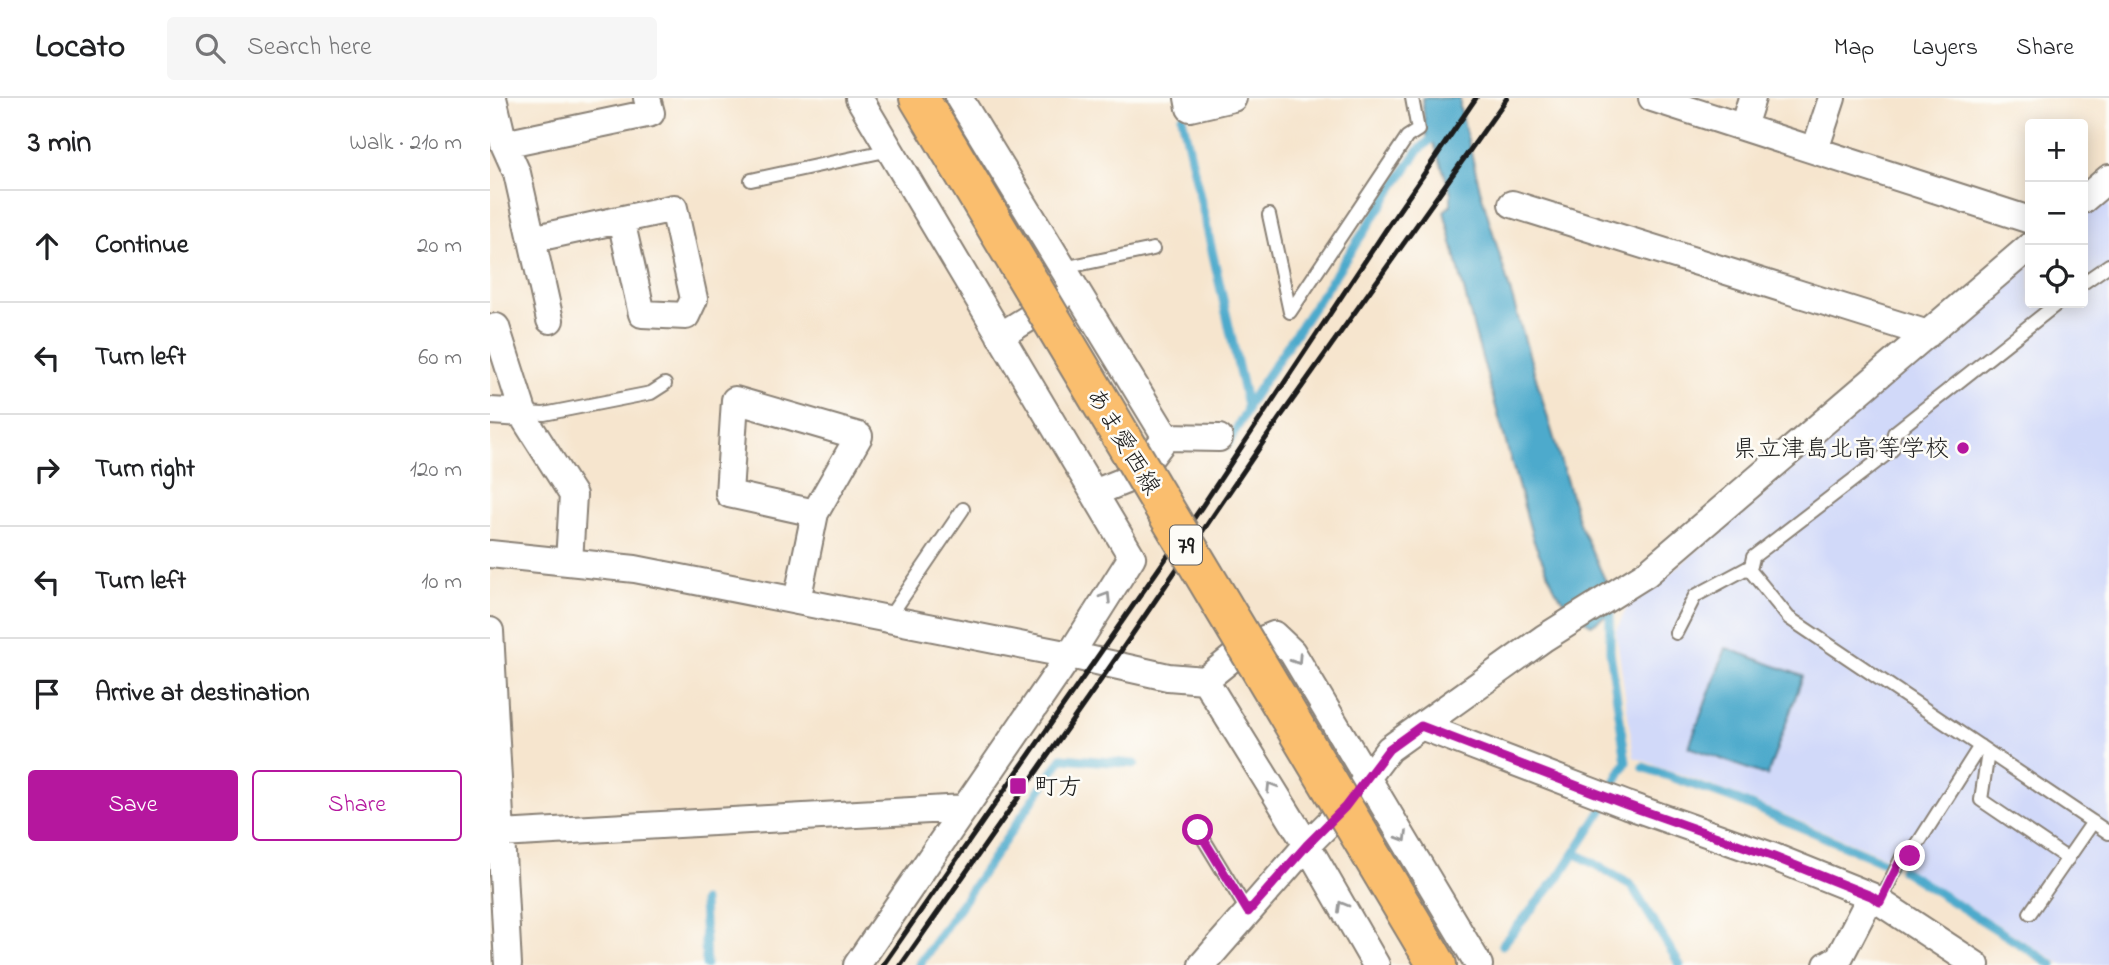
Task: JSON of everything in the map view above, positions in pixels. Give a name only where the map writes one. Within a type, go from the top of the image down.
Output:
[{"type":"main road","name":"あま愛西線","points":[[919,98],[1430,953]]},
{"type":"street","points":[[493,98],[504,144],[517,173],[550,320]]},
{"type":"street","points":[[504,144],[650,113],[647,98]]},
{"type":"street","points":[[857,965],[1070,655],[1132,557],[859,98]]},
{"type":"street","points":[[959,98],[1166,437]]},
{"type":"street","points":[[1188,98],[1190,108],[1233,98]]},
{"type":"street","points":[[1652,98],[2025,218]]},
{"type":"street","points":[[1743,127],[1752,98]]},
{"type":"street","points":[[1815,150],[1832,98]]},
{"type":"street","points":[[2088,196],[2109,178]]},
{"type":"street","points":[[1512,204],[1928,334]]},
{"type":"street","points":[[532,239],[621,220]]},
{"type":"street","points":[[1202,965],[1307,845],[1345,807],[1389,749],[1569,622],[1646,574],[2025,250]]},
{"type":"street","points":[[1000,336],[1069,279]]},
{"type":"street","points":[[496,327],[526,421],[573,495],[569,562]]},
{"type":"street","points":[[797,601],[815,513],[859,436],[735,400],[730,494],[815,513]]},
{"type":"street","points":[[490,411],[524,413]]},
{"type":"street","points":[[1166,437],[1219,438]]},
{"type":"street","points":[[1094,493],[1136,476],[1166,437]]},
{"type":"street","points":[[490,554],[635,569],[1168,677],[1205,680],[1247,646],[1274,635],[1292,652],[1479,965]]},
{"type":"street","points":[[490,631],[494,783],[508,965]]},
{"type":"street","points":[[1205,680],[1307,845],[1376,965]]},
{"type":"street","points":[[1421,726],[1627,805],[1774,857],[1876,899],[1976,965]]},
{"type":"street","points":[[500,834],[965,808]]},
{"type":"street","points":[[1837,963],[1876,899]]},
{"type":"lane","points":[[1269,215],[1290,312],[1406,137],[1418,130],[1412,98]]},
{"type":"lane","points":[[751,180],[890,150]]},
{"type":"lane","points":[[1069,279],[1153,249]]},
{"type":"lane","points":[[2088,280],[2109,265]]},
{"type":"lane","points":[[1675,633],[1695,596],[1748,568],[1754,557],[1892,450],[1894,433],[2052,308]]},
{"type":"lane","points":[[524,413],[544,414],[651,393],[665,384]]},
{"type":"lane","points":[[888,619],[962,509]]},
{"type":"lane","points":[[1748,568],[1789,618],[2109,833]]},
{"type":"lane","points":[[1984,749],[1981,800],[2068,859]]},
{"type":"lane","points":[[1876,899],[1902,857],[1910,856],[1984,749]]},
{"type":"lane","points":[[2030,913],[2093,822]]},
{"type":"lane","points":[[1198,830],[1248,912]]},
{"type":"shaded area","name":"県立津島北高等学校","points":[[2109,195],[2109,965],[2063,965],[1894,860],[1737,795],[1634,757],[1616,631],[1629,603],[1649,592],[2025,266],[2025,308],[2088,308],[2088,213]]},
{"type":"water","points":[[1422,98],[1460,98],[1460,108],[1480,189],[1579,523],[1606,582],[1626,603],[1591,625],[1568,607],[1555,589],[1534,542],[1444,211],[1451,205],[1451,193],[1434,144],[1426,134]]},
{"type":"water","points":[[1726,648],[1803,676],[1767,776],[1689,747]]},
{"type":"waterway","points":[[1182,117],[1247,406]]},
{"type":"waterway","points":[[1227,445],[1247,406],[1418,151],[1430,140]]},
{"type":"waterway","points":[[1604,604],[1610,611],[1610,651],[1626,762],[1615,782]]},
{"type":"waterway","points":[[919,965],[1062,758],[1135,764]]},
{"type":"waterway","points":[[1643,767],[1736,800],[1891,865]]},
{"type":"waterway","points":[[1502,945],[1561,874],[1603,809]]},
{"type":"waterway","points":[[1575,853],[1631,885],[1680,965]]},
{"type":"waterway","points":[[1902,870],[2053,965]]},
{"type":"waterway","points":[[703,901],[706,965]]},
{"type":"railway","points":[[883,965],[1201,508],[1476,98]]},
{"type":"railway","points":[[901,965],[1112,664],[1279,419],[1507,98]]},
{"type":"place","name":"県立津島北高等学校","points":[[1963,448]]},
{"type":"place","name":"町方","points":[[1018,786]]},
{"type":"route","points":[[1198,830],[1248,912],[1307,845],[1345,807],[1389,749],[1421,726],[1627,805],[1774,857],[1880,902],[1902,857],[1910,856]]}]
